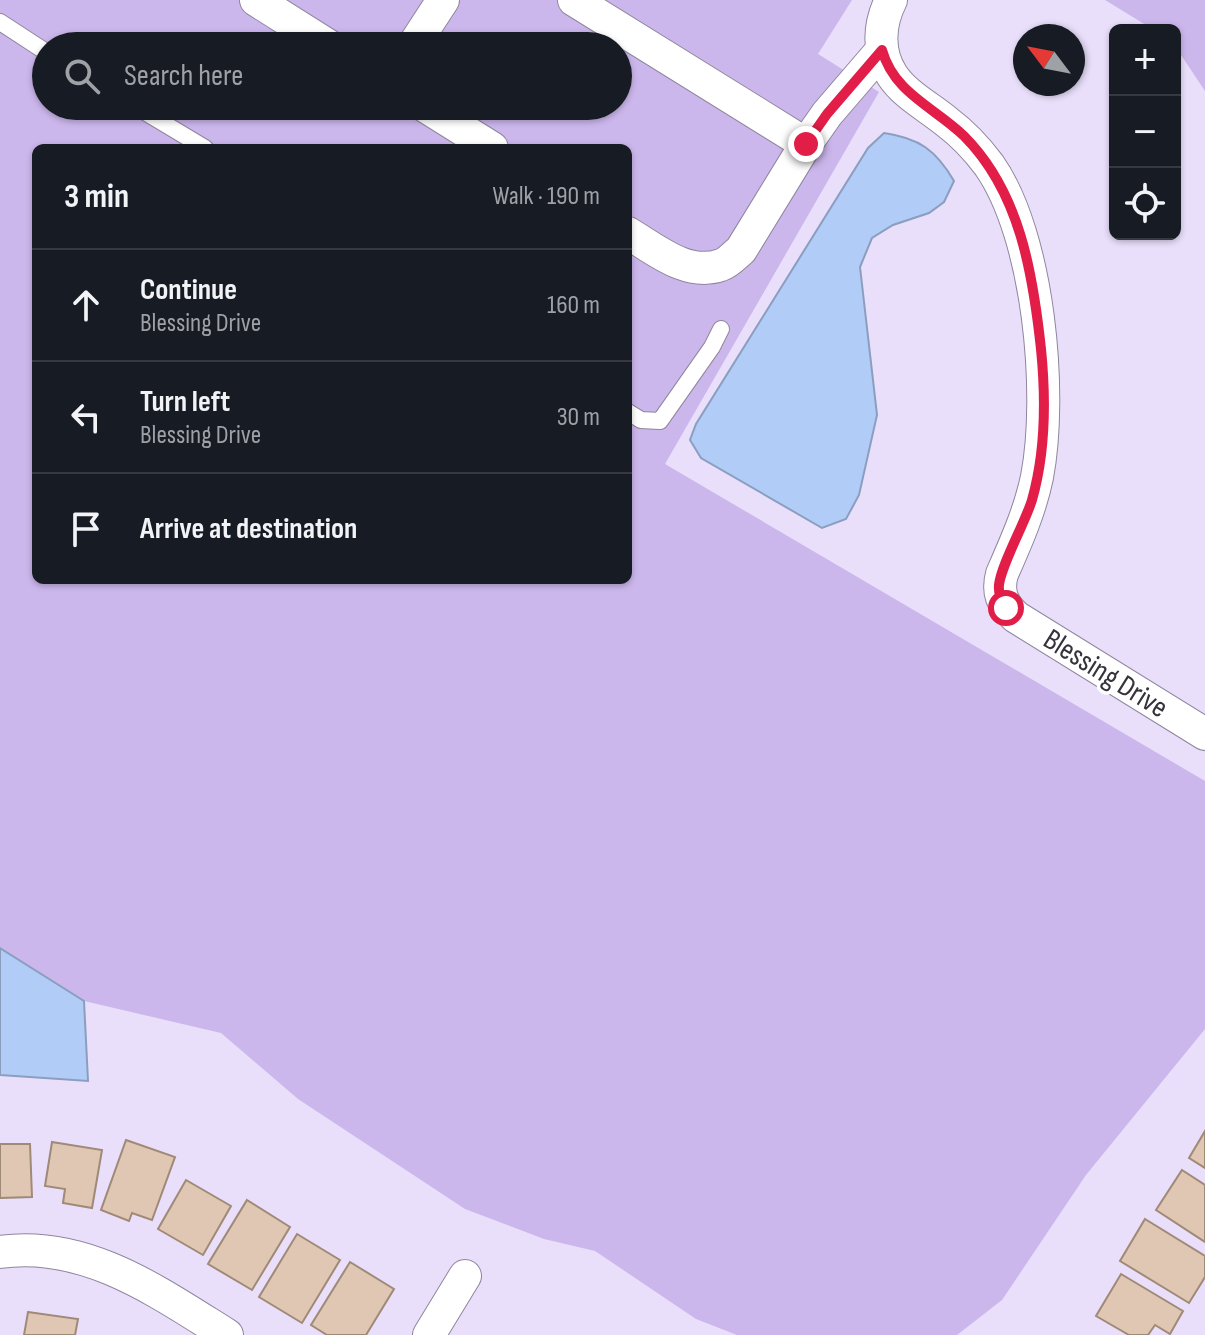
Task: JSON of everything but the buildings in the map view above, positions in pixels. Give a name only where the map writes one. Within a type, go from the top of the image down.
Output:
[{"type":"street","points":[[256,0],[307,32]]},
{"type":"street","points":[[422,32],[443,0]]},
{"type":"street","points":[[574,0],[626,32]]},
{"type":"street","points":[[632,235],[682,265],[707,268],[723,265],[741,250],[827,114],[882,50],[883,21],[891,0]]},
{"type":"street","points":[[632,36],[806,144]]},
{"type":"street","name":"Blessing Drive","points":[[882,50],[893,76],[902,87],[964,136],[991,168],[1010,206],[1024,250],[1040,345],[1044,426],[1032,498],[999,586],[1006,608],[1205,734]]},
{"type":"street","points":[[447,120],[486,144]]},
{"type":"street","points":[[0,1252],[37,1251],[94,1261],[151,1287],[227,1335]]},
{"type":"street","points":[[429,1335],[465,1276]]},
{"type":"lane","points":[[0,22],[32,43]]},
{"type":"lane","points":[[158,120],[198,144]]},
{"type":"lane","points":[[632,414],[641,420],[660,421],[712,347],[721,329]]},
{"type":"shaded area","points":[[0,0],[852,0],[818,54],[879,92],[665,464],[1205,781],[1205,1029],[1086,1175],[1002,1300],[957,1335],[737,1335],[696,1319],[595,1251],[544,1239],[465,1209],[298,1099],[221,1033],[84,1001],[0,948]]},
{"type":"shaded area","points":[[1105,0],[1205,0],[1205,91],[1181,55],[1181,24],[1144,24]]},
{"type":"water","points":[[884,133],[907,138],[925,147],[954,181],[944,202],[929,213],[893,225],[872,238],[860,267],[877,415],[859,495],[846,519],[822,528],[701,458],[690,440],[696,424],[868,148]]},
{"type":"water","points":[[0,948],[84,1001],[88,1081],[0,1075]]},
{"type":"route","points":[[806,144],[827,114],[882,50],[893,76],[902,87],[949,123],[978,152],[991,168],[1010,206],[1018,225],[1035,306],[1043,372],[1044,426],[1032,498],[999,586],[1006,608]]}]
